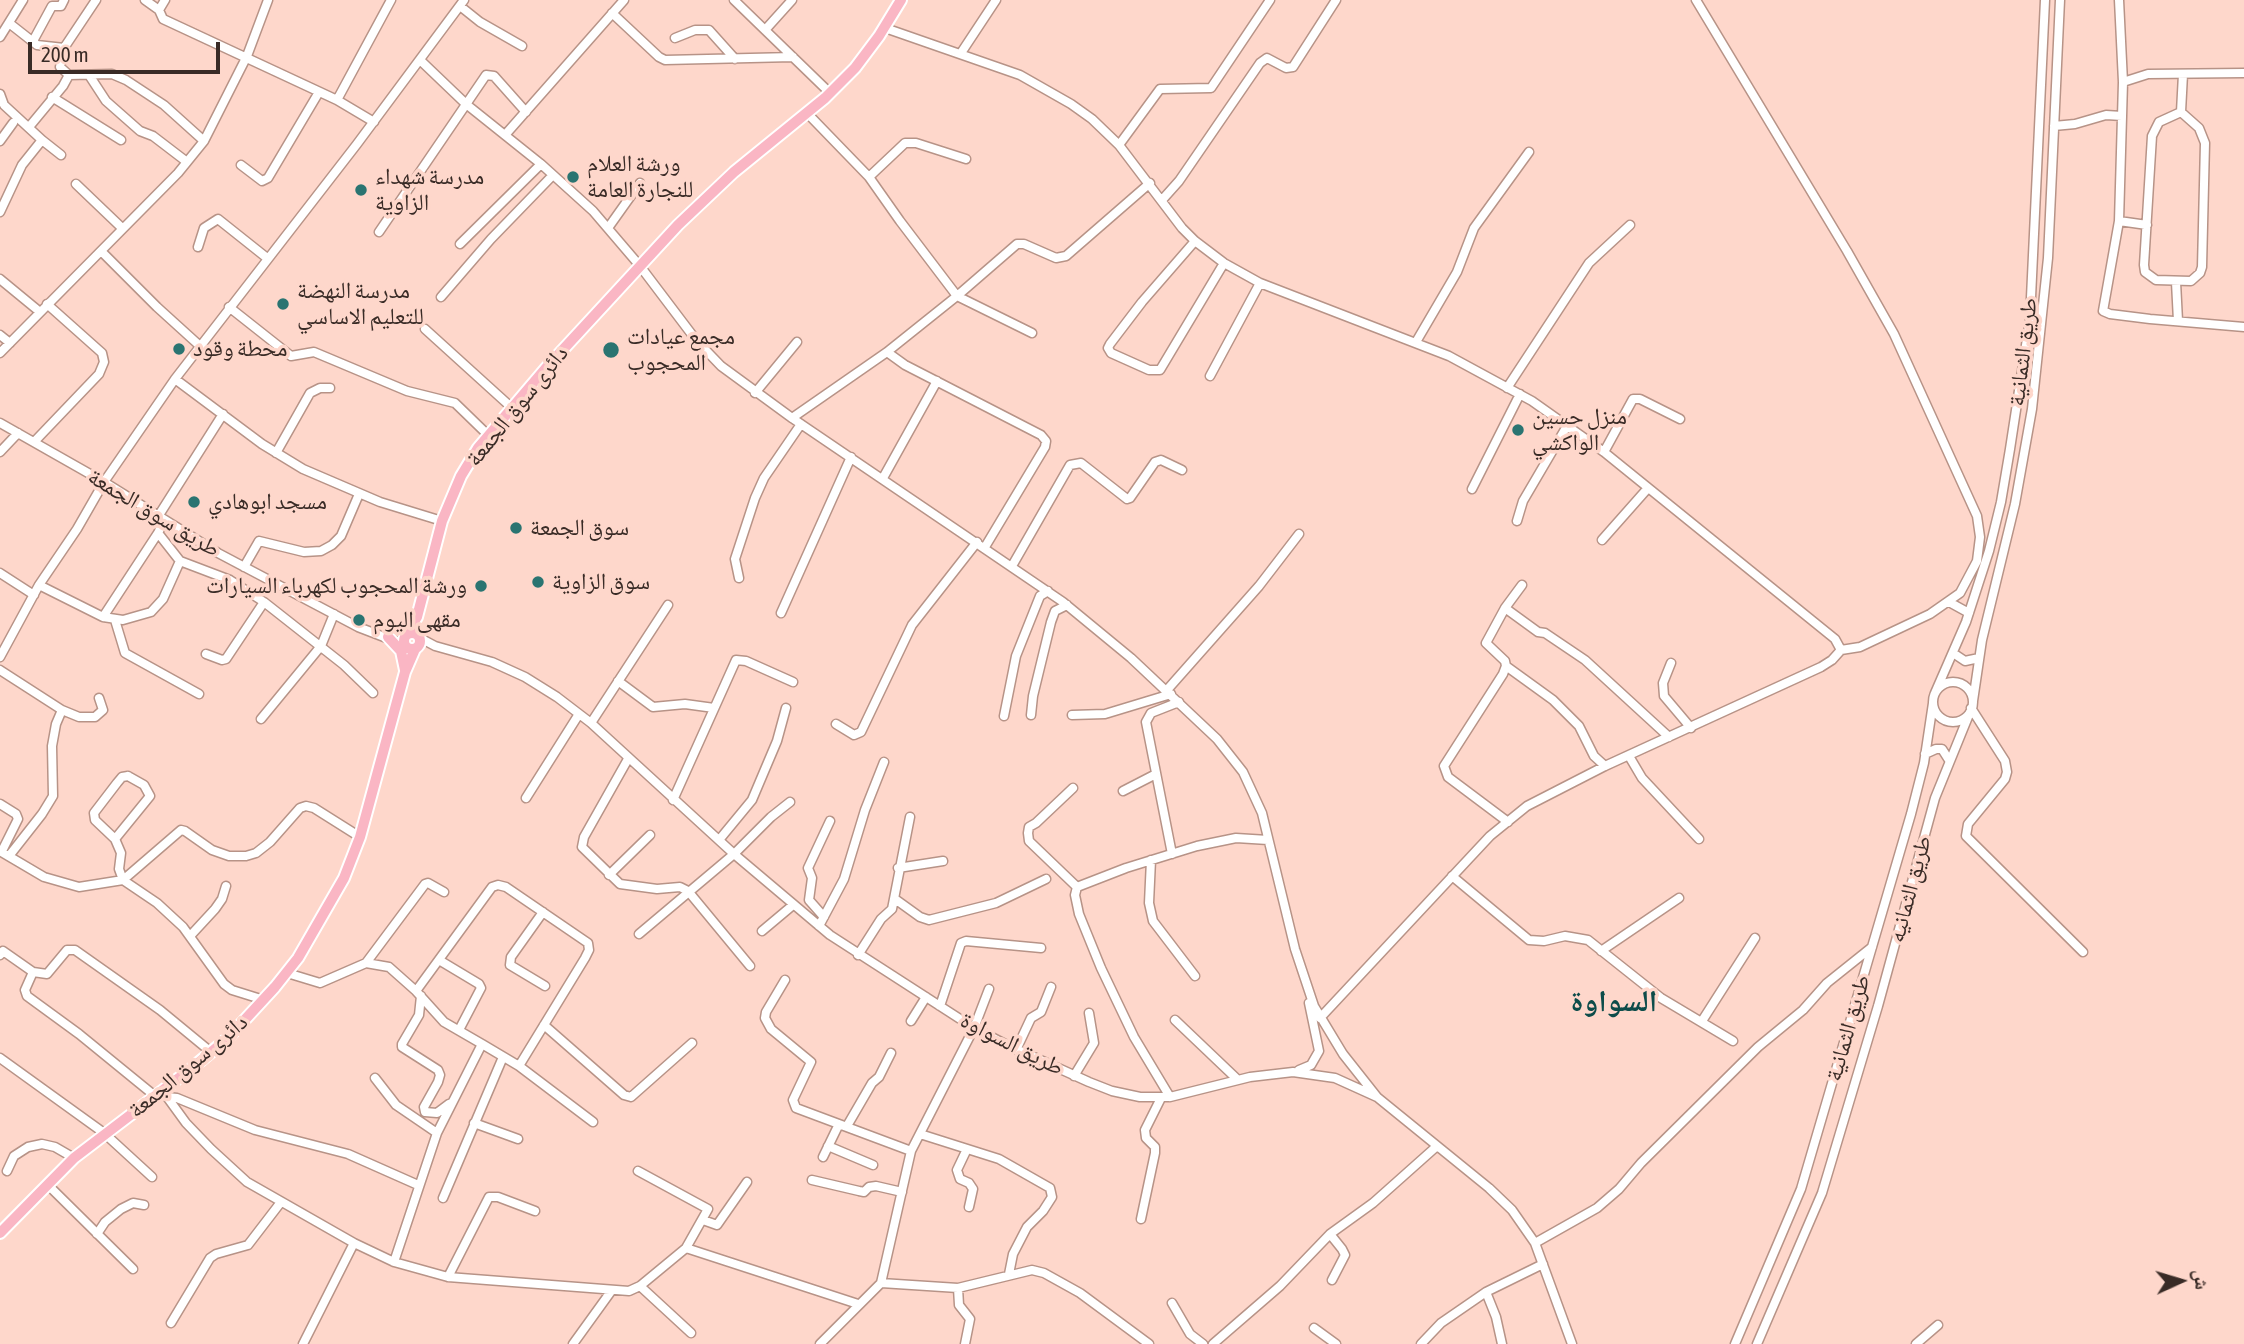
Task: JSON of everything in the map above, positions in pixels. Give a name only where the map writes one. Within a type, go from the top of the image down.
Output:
[{"type":"main road","name":"دائرى سوق الجمعة","points":[[0,1233],[74,1158],[104,1133],[161,1094],[211,1052],[264,1000],[287,973],[325,914],[344,878],[360,837],[442,521],[470,459],[511,407],[717,187],[761,148],[807,113],[855,68],[885,28],[901,0]]},
{"type":"main road","points":[[386,637],[401,651],[406,668]]},
{"type":"main road","points":[[406,668],[416,654],[433,646]]},
{"type":"street","points":[[33,41],[52,6],[61,6],[64,0]]},
{"type":"street","points":[[96,0],[64,48],[60,67],[69,75],[112,74],[126,80],[164,105],[204,141]]},
{"type":"street","points":[[145,0],[159,10],[163,19],[337,100],[374,122]]},
{"type":"street","points":[[159,10],[165,0]]},
{"type":"street","points":[[0,353],[102,251],[204,141],[247,57],[268,0]]},
{"type":"street","points":[[337,100],[390,2],[380,0]]},
{"type":"street","points":[[505,135],[624,0]]},
{"type":"street","points":[[734,0],[830,93]]},
{"type":"street","points":[[765,30],[792,0]]},
{"type":"street","points":[[961,53],[996,0]]},
{"type":"street","points":[[1119,145],[1160,89],[1211,88],[1270,0]]},
{"type":"street","points":[[1162,200],[1203,148],[1260,63],[1267,58],[1286,68],[1293,67],[1336,0]]},
{"type":"street","name":"طريق الثمانية","points":[[1936,693],[1969,613],[2001,502],[2029,319],[2045,0]]},
{"type":"street","points":[[1972,707],[1965,686],[1956,683],[1943,685],[1936,693],[1933,703],[1936,713],[1946,721],[1960,721],[1972,707],[1989,610],[2015,505],[2032,409],[2047,280],[2060,0]]},
{"type":"street","points":[[2119,0],[2123,82],[2119,222],[2103,311],[2110,314],[2244,327]]},
{"type":"street","points":[[0,37],[21,1]]},
{"type":"street","points":[[1320,1018],[1490,836],[1527,806],[1605,766],[1821,667],[1841,650],[1860,647],[1930,614],[1960,593],[1978,561],[1979,528],[1971,502],[1913,373],[1874,297],[1699,1]]},
{"type":"street","points":[[0,657],[39,585],[77,529],[104,482],[175,379],[374,122],[462,3],[480,22],[522,46]]},
{"type":"street","points":[[612,13],[665,60],[793,57]]},
{"type":"street","points":[[9,23],[37,45],[64,48]]},
{"type":"street","points":[[885,28],[1020,75],[1046,88],[1092,119],[1119,145],[1195,241],[1224,263],[1260,284],[1416,342],[1473,368],[1520,394],[1604,452],[1835,639],[1841,650]]},
{"type":"street","points":[[675,38],[695,30],[709,30],[735,59]]},
{"type":"street","points":[[420,60],[466,104],[541,164],[608,228],[710,356],[755,393],[1067,605],[1169,692],[1217,739],[1243,772],[1262,813],[1305,983],[1319,1051],[1311,1065],[1289,1072]]},
{"type":"street","points":[[2123,82],[2144,75],[2244,73]]},
{"type":"street","points":[[2181,112],[2183,74]]},
{"type":"street","points":[[29,127],[69,75]]},
{"type":"street","points":[[89,75],[106,101],[142,133],[153,136],[187,162]]},
{"type":"street","points":[[379,232],[486,75],[494,76],[526,112]]},
{"type":"street","points":[[241,165],[262,181],[268,178],[319,92]]},
{"type":"street","points":[[0,94],[4,105],[61,156]]},
{"type":"street","points":[[52,97],[121,140]]},
{"type":"street","points":[[2181,112],[2193,121],[2203,135],[2206,166],[2202,268],[2200,274],[2191,281],[2156,281],[2145,272],[2152,136],[2160,122],[2181,112]]},
{"type":"street","points":[[807,113],[869,177],[957,296],[1031,333]]},
{"type":"street","points":[[2054,125],[2075,124],[2106,115],[2122,116]]},
{"type":"street","points":[[0,141],[13,123]]},
{"type":"street","points":[[0,212],[22,165],[43,140]]},
{"type":"street","points":[[869,177],[905,143],[966,159]]},
{"type":"street","points":[[1416,342],[1457,272],[1474,228],[1529,152]]},
{"type":"street","points":[[460,244],[541,164]]},
{"type":"street","points":[[441,297],[552,175]]},
{"type":"street","points":[[608,228],[640,183]]},
{"type":"street","points":[[792,418],[887,352],[1017,244],[1024,244],[1056,258],[1066,256],[1150,183]]},
{"type":"street","points":[[76,184],[122,228]]},
{"type":"street","points":[[198,247],[204,228],[218,219],[267,258]]},
{"type":"street","points":[[2119,222],[2147,225]]},
{"type":"street","points":[[1507,388],[1589,263],[1630,225]]},
{"type":"street","points":[[1195,241],[1110,344],[1108,348],[1111,353],[1149,370],[1160,370],[1224,263]]},
{"type":"street","points":[[102,251],[157,307],[201,346]]},
{"type":"street","points":[[0,279],[40,312]]},
{"type":"street","points":[[2176,282],[2178,321]]},
{"type":"street","points":[[1210,376],[1260,284]]},
{"type":"street","points":[[34,442],[99,374],[104,362],[102,353],[47,304]]},
{"type":"street","points":[[229,307],[291,356],[314,352],[407,391],[454,403],[488,435]]},
{"type":"street","points":[[425,329],[511,407]]},
{"type":"street","points":[[0,335],[10,343]]},
{"type":"street","points":[[755,393],[797,342]]},
{"type":"street","points":[[836,724],[854,735],[861,732],[912,625],[981,545],[1045,447],[1046,441],[1041,435],[905,365],[887,352]]},
{"type":"street","points":[[175,379],[276,453],[303,469],[359,494],[442,521]]},
{"type":"street","points":[[883,478],[937,381]]},
{"type":"street","points":[[276,453],[310,393],[320,388],[330,388]]},
{"type":"street","points":[[1472,489],[1520,394]]},
{"type":"street","points":[[1604,452],[1633,399],[1640,399],[1680,419]]},
{"type":"street","points":[[103,617],[158,533],[159,515],[223,414]]},
{"type":"street","name":"طريق سوق الجمعة","points":[[0,423],[104,482],[202,544],[358,627],[386,637]]},
{"type":"street","points":[[739,578],[735,559],[755,498],[801,424]]},
{"type":"street","points":[[1517,521],[1523,501],[1567,426]]},
{"type":"street","points":[[0,452],[18,433]]},
{"type":"street","points":[[781,613],[851,457]]},
{"type":"street","points":[[1012,566],[1070,465],[1081,463],[1127,499],[1155,462],[1161,460],[1182,470]]},
{"type":"street","points":[[1602,540],[1648,488]]},
{"type":"street","points":[[244,567],[259,541],[304,552],[321,551],[332,545],[341,536],[359,494]]},
{"type":"street","points":[[158,533],[180,561],[230,580],[264,602],[321,646],[373,693]]},
{"type":"street","points":[[1072,715],[1105,714],[1169,692],[1259,586],[1299,534]]},
{"type":"street","points":[[39,585],[103,617],[115,620],[138,617],[151,612],[163,600],[180,561]]},
{"type":"street","points":[[0,573],[34,595]]},
{"type":"street","points":[[1522,585],[1505,608],[1486,643],[1506,666],[1553,700],[1579,726],[1594,756],[1605,766]]},
{"type":"street","points":[[1004,716],[1016,656],[1040,596],[1048,591]]},
{"type":"street","points":[[206,654],[226,659],[264,602]]},
{"type":"street","points":[[1949,602],[1969,613]]},
{"type":"street","points":[[591,723],[668,605]]},
{"type":"street","points":[[1031,715],[1051,622],[1055,611],[1067,605]]},
{"type":"street","points":[[1505,608],[1538,632],[1545,633],[1585,660],[1669,737]]},
{"type":"street","points":[[261,719],[321,646],[334,614]]},
{"type":"street","points":[[115,620],[122,648],[130,657],[199,694]]},
{"type":"street","name":"طريق السواوة","points":[[386,637],[476,656],[510,669],[547,691],[591,723],[673,800],[819,926],[858,955],[926,998],[1016,1050],[1074,1076],[1127,1095],[1165,1097],[1268,1073],[1289,1072],[1335,1078],[1377,1097],[1489,1188],[1512,1210],[1535,1243],[1572,1344]]},
{"type":"street","points":[[1953,653],[1965,661],[1979,658]]},
{"type":"street","points":[[673,800],[736,660],[746,661],[793,682]]},
{"type":"street","points":[[1671,663],[1664,683],[1664,696],[1691,728]]},
{"type":"street","points":[[1506,666],[1444,766],[1448,776],[1508,822]]},
{"type":"street","points":[[0,670],[62,710],[79,717],[96,717],[103,710],[99,698]]},
{"type":"street","points":[[618,681],[653,707],[685,704],[714,708]]},
{"type":"street","points":[[1172,854],[1146,722],[1147,715],[1179,702]]},
{"type":"street","name":"طريق الثمانية","points":[[1735,1344],[1801,1189],[1911,814],[1926,754],[1933,703]]},
{"type":"street","name":"طريق الثمانيه","points":[[1757,1344],[1822,1193],[1878,1006],[1935,798],[1972,707]]},
{"type":"street","name":"طريق الثمانيه","points":[[1972,707],[2006,761],[2007,772],[2006,779],[1968,824],[1966,836],[2084,952]]},
{"type":"street","points":[[719,840],[752,800],[777,741],[786,708]]},
{"type":"street","points":[[4,853],[42,814],[53,796],[52,746],[62,710]]},
{"type":"street","points":[[526,797],[579,714]]},
{"type":"street","points":[[1926,754],[1942,749],[1949,760]]},
{"type":"street","points":[[1629,756],[1642,778],[1699,839]]},
{"type":"street","points":[[628,759],[584,838],[582,847],[620,884],[657,889],[680,887],[688,891],[750,966]]},
{"type":"street","points":[[819,926],[844,879],[865,810],[884,762]]},
{"type":"street","points":[[1123,791],[1156,774]]},
{"type":"street","points":[[115,839],[149,796],[144,785],[132,777],[122,777],[94,813],[95,820],[115,839],[121,853],[119,869],[123,880],[157,903],[191,935],[224,984],[232,990],[264,1000]]},
{"type":"street","points":[[1073,788],[1036,824],[1029,827],[1028,833],[1030,841],[1077,887]]},
{"type":"street","points":[[639,934],[734,854],[790,802]]},
{"type":"street","points":[[0,804],[16,814],[18,819],[4,853]]},
{"type":"street","points":[[4,853],[44,877],[79,887],[123,880],[181,830],[212,850],[229,856],[256,853],[270,842],[300,808],[306,806],[314,808],[360,837]]},
{"type":"street","points":[[858,955],[881,919],[892,909],[910,817]]},
{"type":"street","points":[[824,917],[809,900],[812,878],[808,868],[830,821]]},
{"type":"street","points":[[609,875],[650,835]]},
{"type":"street","points":[[1141,1219],[1155,1153],[1155,1147],[1146,1138],[1145,1130],[1165,1097],[1101,968],[1079,914],[1075,895],[1077,887],[1151,860],[1236,838],[1268,840]]},
{"type":"street","points":[[1151,860],[1149,903],[1153,921],[1195,976]]},
{"type":"street","points":[[898,869],[943,861]]},
{"type":"street","points":[[1452,876],[1529,940],[1544,941],[1565,936],[1588,940],[1661,998],[1733,1041]]},
{"type":"street","points":[[895,899],[920,917],[929,920],[996,904],[1046,879]]},
{"type":"street","points":[[287,973],[320,984],[366,963],[425,884],[444,892]]},
{"type":"street","points":[[451,1102],[437,1113],[425,1112],[424,1107],[440,1075],[438,1070],[405,1051],[402,1044],[419,1016],[419,994],[439,960],[492,887],[498,885],[506,887],[588,943],[589,950],[519,1066]]},
{"type":"street","points":[[191,935],[215,909],[226,886]]},
{"type":"street","points":[[1601,951],[1679,898]]},
{"type":"street","points":[[762,931],[793,905]]},
{"type":"street","points":[[543,912],[511,957],[510,965],[545,986]]},
{"type":"street","points":[[1702,1021],[1755,938]]},
{"type":"street","points":[[940,1006],[961,943],[966,941],[1041,948]]},
{"type":"street","points":[[1535,1243],[1597,1208],[1619,1189],[1641,1163],[1758,1047],[1803,1010],[1827,983],[1872,947]]},
{"type":"street","points":[[1,952],[33,972],[47,974],[67,950],[75,950],[160,1010],[211,1052]]},
{"type":"street","points":[[439,960],[480,984],[481,988],[459,1030]]},
{"type":"street","points":[[366,963],[388,967],[444,1021],[519,1066],[593,1122]]},
{"type":"street","points":[[33,972],[25,990],[27,996],[161,1094],[211,1149],[247,1182],[354,1243],[394,1262],[447,1277],[612,1290],[629,1290],[640,1286],[686,1248],[708,1209],[638,1171]]},
{"type":"street","points":[[785,980],[765,1018],[771,1030],[811,1062],[793,1100],[796,1108],[911,1151]]},
{"type":"street","points":[[1305,983],[1320,1018],[1343,1054],[1377,1097]]},
{"type":"street","points":[[1016,1050],[1031,1018],[1041,1012],[1051,987]]},
{"type":"street","points":[[820,1344],[881,1283],[911,1151],[974,1028],[989,989]]},
{"type":"street","points":[[911,1021],[926,998]]},
{"type":"street","points":[[1074,1076],[1094,1043],[1089,1013]]},
{"type":"street","points":[[1175,1020],[1238,1080]]},
{"type":"street","points":[[544,1024],[624,1096],[631,1097],[692,1043]]},
{"type":"street","points":[[394,1262],[437,1133],[482,1044]]},
{"type":"street","points":[[823,1157],[872,1083],[879,1077],[891,1053]]},
{"type":"street","points":[[443,1198],[503,1057]]},
{"type":"street","points":[[0,1058],[104,1133],[152,1177]]},
{"type":"street","points":[[375,1078],[396,1105],[437,1133]]},
{"type":"street","points":[[161,1094],[256,1130],[348,1154],[418,1185]]},
{"type":"street","points":[[474,1123],[518,1139]]},
{"type":"street","points":[[920,1134],[1013,1165],[1050,1188],[1052,1196],[1027,1227],[1013,1254],[1009,1274]]},
{"type":"street","points":[[7,1171],[14,1156],[28,1147],[42,1144],[55,1147],[74,1158]]},
{"type":"street","points":[[828,1146],[873,1165]]},
{"type":"street","points":[[1213,1344],[1280,1286],[1330,1234],[1373,1203],[1437,1146]]},
{"type":"street","points":[[967,1149],[957,1170],[960,1179],[969,1183],[973,1189],[973,1199],[969,1207]]},
{"type":"street","points":[[812,1180],[864,1192],[869,1187],[876,1186],[902,1192]]},
{"type":"street","points":[[703,1220],[718,1225],[747,1182]]},
{"type":"street","points":[[49,1186],[133,1269]]},
{"type":"street","points":[[447,1277],[489,1197],[498,1197],[535,1211]]},
{"type":"street","points":[[170,1323],[210,1258],[248,1245],[281,1202]]},
{"type":"street","points":[[97,1234],[105,1222],[121,1209],[133,1203],[144,1205]]},
{"type":"street","points":[[1330,1234],[1345,1255],[1332,1280]]},
{"type":"street","points":[[303,1344],[354,1243]]},
{"type":"street","points":[[686,1248],[858,1304]]},
{"type":"street","points":[[1421,1344],[1441,1323],[1486,1292],[1543,1264]]},
{"type":"street","points":[[881,1283],[958,1288],[1009,1274],[1032,1270],[1044,1272],[1080,1293],[1149,1344]]},
{"type":"street","points":[[640,1286],[691,1334]]},
{"type":"street","points":[[958,1288],[958,1305],[966,1311],[970,1319],[965,1344]]},
{"type":"street","points":[[573,1344],[612,1290]]},
{"type":"street","points":[[1486,1292],[1496,1317],[1502,1344]]},
{"type":"street","points":[[1172,1303],[1190,1334],[1203,1344]]},
{"type":"street","points":[[1916,1344],[1938,1325]]},
{"type":"street","points":[[1314,1328],[1336,1344]]},
{"type":"place","name":"ورشة العلام للنجارة العامة","points":[[573,177]]},
{"type":"place","name":"مدرسة شهداء الزاوية","points":[[361,190]]},
{"type":"place","name":"مدرسة النهضة للتعليم الاساسي","points":[[283,304]]},
{"type":"place","name":"محطة وقود","points":[[179,349]]},
{"type":"place","name":"مجمع عيادات المحجوب","points":[[611,350]]},
{"type":"place","name":"منزل حسين الواكشي","points":[[1518,430]]},
{"type":"place","name":"مسجد ابوهادي","points":[[194,502]]},
{"type":"place","name":"سوق الجمعة","points":[[516,528]]},
{"type":"place","name":"سوق الزاوية","points":[[538,582]]},
{"type":"place","name":"ورشة المحجوب لكهرباء السيارات","points":[[481,586]]},
{"type":"place","name":"مقهى اليوم","points":[[359,620]]},
{"type":"district","name":"السواوة","points":[[1614,1002]]}]
